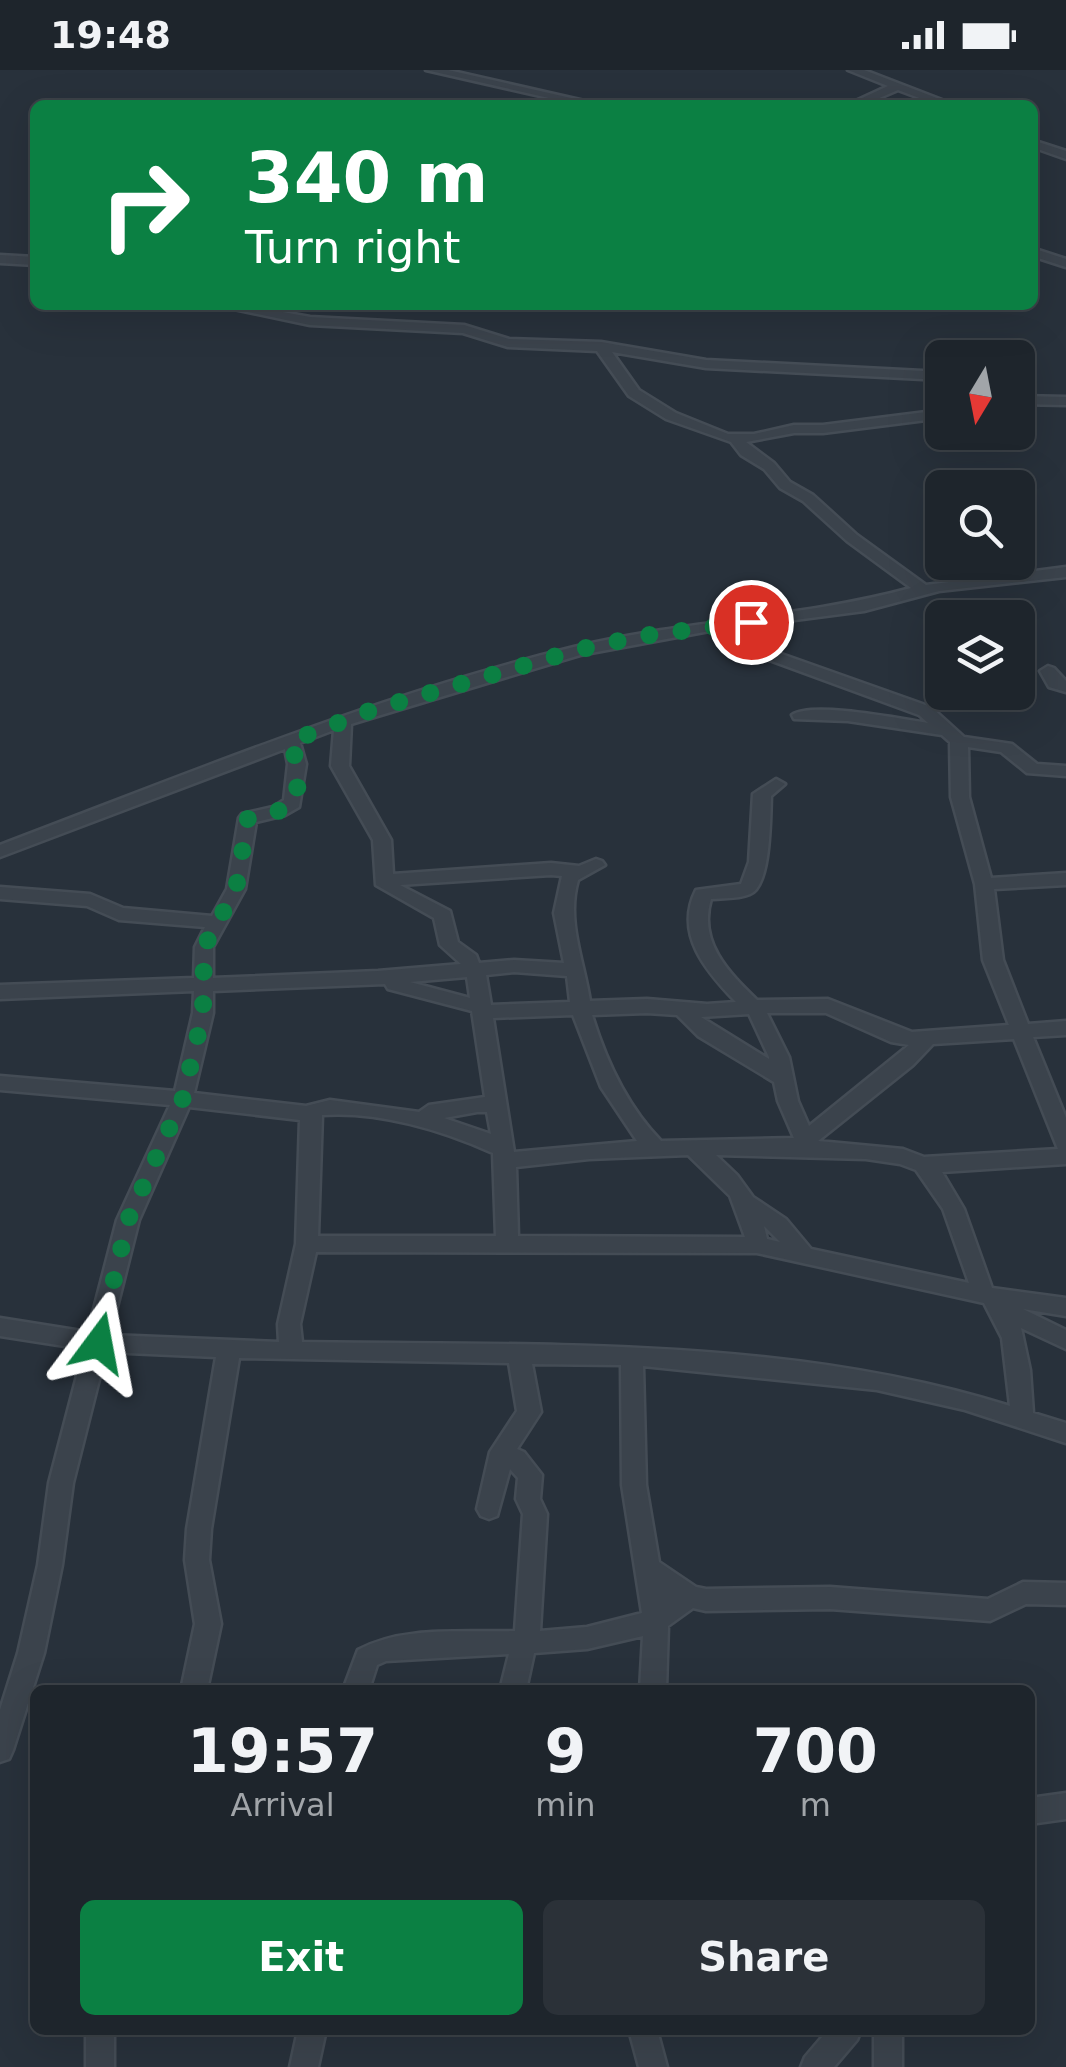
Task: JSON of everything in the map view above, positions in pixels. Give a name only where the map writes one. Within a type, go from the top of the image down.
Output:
[{"type":"street","points":[[432,70],[573,100]]},
{"type":"street","points":[[854,70],[873,73],[936,100]]},
{"type":"street","points":[[865,100],[899,86]]},
{"type":"street","points":[[1038,145],[1066,156]]},
{"type":"street","points":[[1038,253],[1066,260]]},
{"type":"street","points":[[0,259],[30,261]]},
{"type":"street","points":[[250,310],[310,321],[464,329],[508,343],[601,346],[706,364],[925,375]]},
{"type":"street","points":[[601,346],[634,393],[671,416],[722,437],[736,439],[925,416]]},
{"type":"street","points":[[1035,400],[1066,401]]},
{"type":"street","points":[[736,439],[746,452],[770,466],[785,485],[808,498],[852,538],[923,590]]},
{"type":"street","points":[[0,851],[343,720],[577,650],[656,634],[864,606],[923,590],[1066,572]]},
{"type":"street","points":[[721,626],[767,654],[924,710],[955,736],[960,798],[984,884],[993,960],[1066,1144]]},
{"type":"street","points":[[1048,670],[1055,684],[1066,687]]},
{"type":"street","points":[[800,715],[848,716],[955,736],[1006,748],[1030,768],[1066,772]]},
{"type":"street","points":[[343,720],[340,766],[382,840],[389,890],[443,915],[449,945],[469,960],[474,972],[502,1154],[507,1245]]},
{"type":"street","points":[[0,1750],[31,1653],[50,1565],[61,1483],[128,1220],[183,1098],[203,1013],[204,947],[236,889],[248,818],[279,811],[293,803],[297,764],[291,741]]},
{"type":"street","points":[[776,784],[762,794],[762,834],[750,887],[712,890],[703,894],[699,905],[702,948],[714,968],[754,1007],[780,1057],[798,1145]]},
{"type":"street","points":[[385,880],[586,868],[568,885],[563,924],[582,1011],[619,1099],[658,1150]]},
{"type":"street","points":[[984,884],[1066,880]]},
{"type":"street","points":[[0,893],[90,900],[119,914],[215,922]]},
{"type":"street","points":[[0,992],[205,987],[474,972],[514,966],[576,970]]},
{"type":"street","points":[[378,978],[480,1010],[828,1006],[898,1037],[926,1040],[1066,1028]]},
{"type":"street","points":[[683,1010],[703,1033],[760,1060],[783,1078]]},
{"type":"street","points":[[798,1145],[926,1040]]},
{"type":"street","points":[[0,1083],[183,1098],[310,1114],[317,1108],[330,1107],[418,1119],[470,1132],[502,1154],[798,1145],[905,1155],[924,1165],[950,1202],[1018,1360],[1022,1418]]},
{"type":"street","points":[[418,1119],[428,1112],[457,1110],[461,1104],[495,1105]]},
{"type":"street","points":[[291,1352],[289,1324],[307,1244],[310,1114]]},
{"type":"street","points":[[695,1150],[722,1171],[748,1204],[778,1225],[804,1255]]},
{"type":"street","points":[[924,1165],[1066,1156]]},
{"type":"street","points":[[748,1204],[757,1246]]},
{"type":"street","points":[[307,1244],[657,1242],[757,1246],[993,1300],[1066,1307]]},
{"type":"street","points":[[993,1300],[1066,1340]]},
{"type":"street","points":[[0,1327],[99,1343],[291,1352],[632,1356],[877,1382],[966,1400],[1066,1433]]},
{"type":"street","points":[[195,1685],[208,1624],[197,1560],[199,1529],[229,1349]]},
{"type":"street","points":[[490,1509],[501,1455],[528,1412],[519,1354]]},
{"type":"street","points":[[632,1356],[634,1485],[656,1622],[652,1685]]},
{"type":"street","points":[[501,1455],[516,1459],[530,1475],[528,1499],[535,1514],[526,1643],[514,1685]]},
{"type":"street","points":[[650,1570],[690,1596],[722,1601],[830,1598],[990,1610],[1023,1593],[1066,1594]]},
{"type":"street","points":[[358,1685],[367,1658],[382,1650],[526,1643],[630,1630],[656,1622],[690,1596]]},
{"type":"street","points":[[1035,1811],[1066,1806]]},
{"type":"street","points":[[100,2035],[100,2067]]},
{"type":"street","points":[[304,2067],[311,2035]]},
{"type":"street","points":[[645,2035],[651,2065]]},
{"type":"street","points":[[815,2067],[843,2035]]},
{"type":"street","points":[[888,2035],[888,2067]]},
{"type":"route","points":[[99,1343],[128,1220],[183,1098],[203,1013],[204,947],[236,889],[248,818],[279,811],[293,803],[297,764],[291,741],[372,710],[577,650],[642,636],[751,622]]}]
